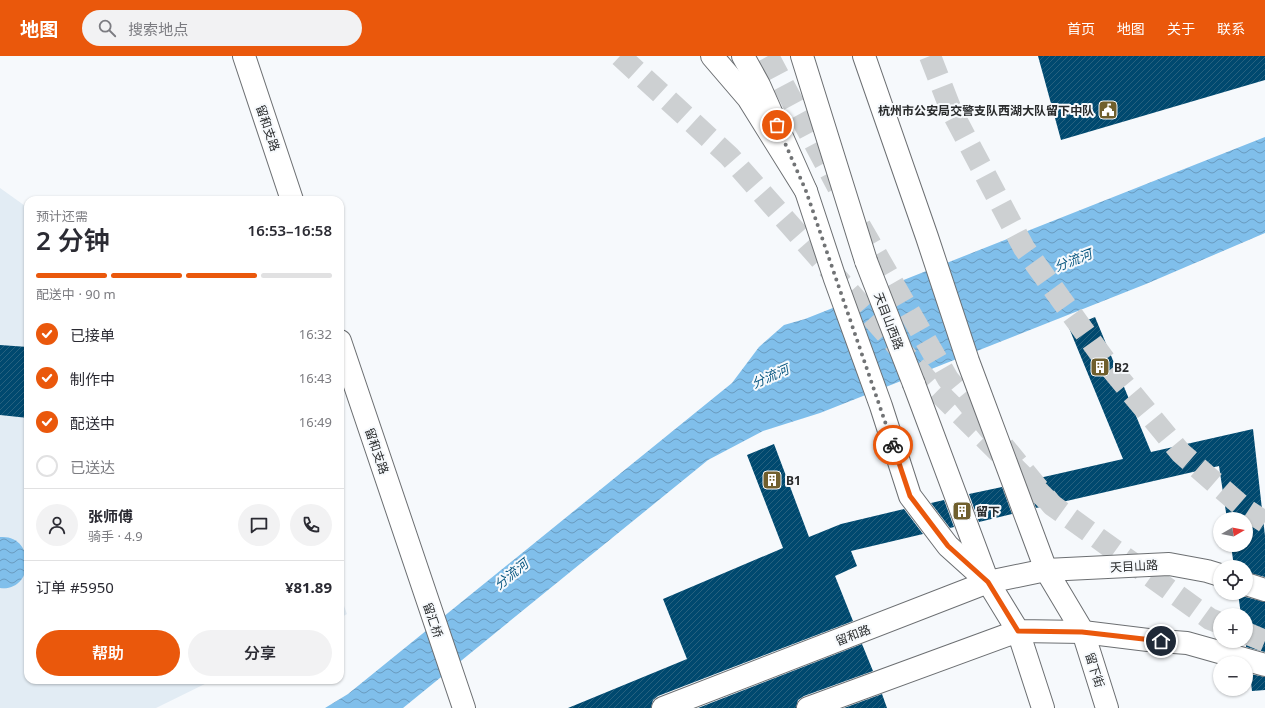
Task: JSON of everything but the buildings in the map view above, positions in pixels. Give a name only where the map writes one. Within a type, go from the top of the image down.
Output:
[{"type":"main road","name":"留和支路","points":[[244,56],[291,196]]},
{"type":"main road","points":[[712,56],[748,98],[806,191]]},
{"type":"main road","name":"天目山西路","points":[[743,56],[759,85],[806,191],[835,279],[881,406],[910,496],[948,546],[988,582]]},
{"type":"main road","name":"天目山西路","points":[[802,56],[866,262],[914,384],[988,582],[1018,631]]},
{"type":"main road","points":[[864,56],[927,237],[968,361],[1046,570]]},
{"type":"main road","name":"留和支路","points":[[344,354],[413,560]]},
{"type":"main road","name":"留汇桥","points":[[413,560],[464,708]]},
{"type":"main road","name":"天目山路","points":[[1046,570],[1169,564],[1213,573]]},
{"type":"main road","name":"留和路","points":[[663,708],[988,582],[1046,570]]},
{"type":"main road","name":"留下街","points":[[1046,570],[1082,632],[1107,708]]},
{"type":"main road","points":[[1253,586],[1265,590]]},
{"type":"main road","points":[[1018,631],[1043,708]]},
{"type":"main road","points":[[808,708],[1018,631],[1082,632],[1187,643],[1265,665]]},
{"type":"shaded area","points":[[0,188],[24,205],[24,684],[205,684],[156,708],[0,708]]},
{"type":"shaded area","points":[[344,606],[347,614],[344,616]]},
{"type":"water","name":"分流河","points":[[1265,137],[1265,233],[1146,284],[820,413],[763,431],[708,460],[403,708],[325,708],[348,694],[732,383],[759,347],[784,325],[805,319]]},
{"type":"water","points":[[0,537],[12,538],[20,544],[24,551],[24,575],[20,581],[12,587],[0,588]]},
{"type":"tunnel","points":[[620,56],[729,156],[937,391],[1052,505]]},
{"type":"tunnel","points":[[768,56],[838,187]]},
{"type":"tunnel","points":[[930,56],[951,110],[1024,248],[1109,366],[1181,453],[1245,509],[1265,522]]},
{"type":"tunnel","points":[[860,226],[948,379],[1052,505],[1213,620]]},
{"type":"tunnel","points":[[1253,636],[1265,641]]},
{"type":"way so far","points":[[777,125],[806,191],[835,279],[881,406],[893,445]]},
{"type":"place","name":"杭州市公安局交警支队西湖大队留下中队","points":[[1108,110]]},
{"type":"place","name":"B2","points":[[1100,367]]},
{"type":"place","name":"B1","points":[[772,480]]},
{"type":"place","name":"留下","points":[[962,511]]},
{"type":"route","points":[[893,445],[910,496],[948,546],[988,582],[1018,631],[1082,632],[1161,641]]}]
